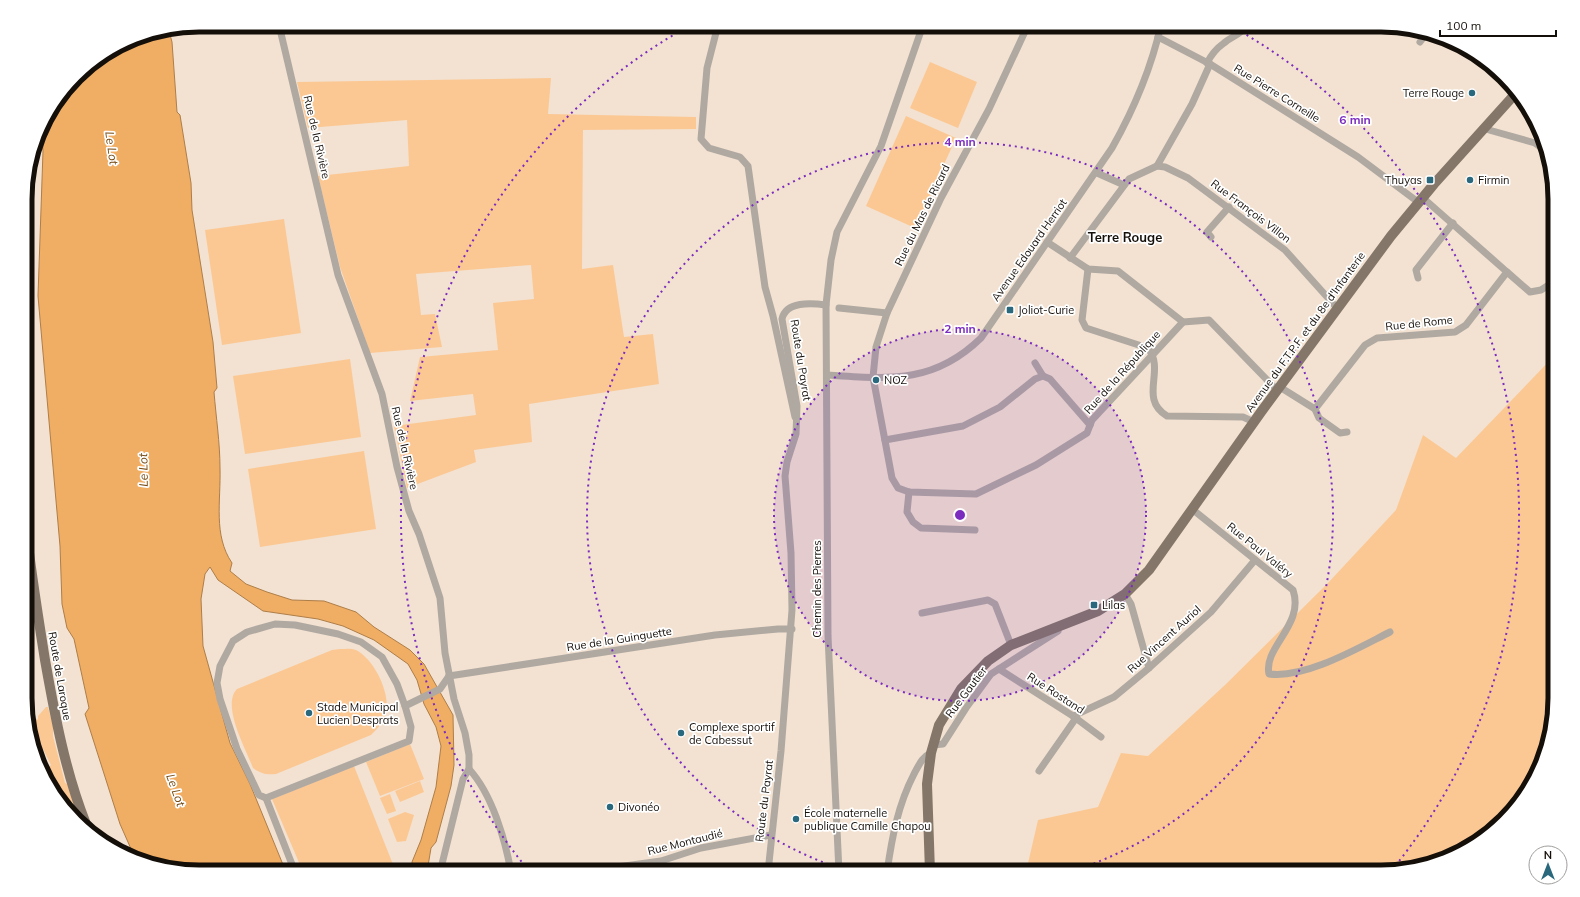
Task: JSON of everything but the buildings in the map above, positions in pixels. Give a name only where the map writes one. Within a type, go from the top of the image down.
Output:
[{"type":"main road","name":"Avenue du F.T.P.F. et du 8e d'Infanterie","points":[[930,865],[927,784],[932,749],[939,725],[961,689],[988,661],[1011,645],[1098,611],[1125,594],[1149,570],[1337,308],[1420,200],[1513,96]]},
{"type":"main road","name":"Route de Laroque","points":[[32,583],[58,731],[71,785],[84,819]]},
{"type":"street","name":"Rue de la Rivière","points":[[281,32],[338,275],[382,394],[397,467],[409,510],[419,534],[440,598],[445,653],[449,676],[465,733],[469,755],[469,769]]},
{"type":"street","points":[[716,32],[707,68],[701,139],[709,148],[740,157],[748,166],[765,287],[796,419]]},
{"type":"street","points":[[826,305],[831,260],[837,232],[881,146],[921,32]]},
{"type":"street","name":"Rue du Mas de Ricard","points":[[873,377],[876,347],[887,314],[941,198],[989,109],[1025,32]]},
{"type":"street","name":"Avenue Edouard Herriot","points":[[828,375],[873,377],[916,375],[944,366],[966,353],[981,338],[1047,242],[1097,173],[1130,116],[1144,83],[1159,32]]},
{"type":"street","points":[[1070,258],[1130,178],[1157,166],[1192,104],[1211,56],[1224,42],[1242,32]]},
{"type":"street","name":"Rue Pierre Corneille","points":[[1158,38],[1209,63],[1358,157],[1420,200]]},
{"type":"street","points":[[1420,42],[1423,38]]},
{"type":"street","points":[[1485,127],[1489,130],[1535,143],[1539,146]]},
{"type":"street","name":"Rue François Villon","points":[[1157,166],[1165,167],[1188,178],[1285,250],[1337,308]]},
{"type":"street","points":[[1097,173],[1124,185]]},
{"type":"street","points":[[1420,200],[1453,223],[1530,292],[1541,290],[1548,286]]},
{"type":"street","points":[[1211,237],[1207,232],[1229,207]]},
{"type":"street","points":[[1418,278],[1416,270],[1453,223]]},
{"type":"street","points":[[1047,242],[1088,270],[1118,271],[1183,322],[1209,320],[1274,388],[1283,389],[1314,409],[1319,418],[1340,433],[1347,432]]},
{"type":"street","points":[[1088,270],[1082,320],[1086,328],[1148,348],[1153,354],[1155,362],[1152,400],[1158,410],[1167,416],[1243,417],[1254,422]]},
{"type":"street","name":"Rue de Rome","points":[[1314,409],[1365,345],[1377,338],[1455,332],[1466,325],[1507,272]]},
{"type":"street","name":"Route du Payrat","points":[[769,865],[792,629],[791,553],[786,476],[787,462],[796,434],[797,406],[782,319],[788,308],[794,306],[818,304],[826,305]]},
{"type":"street","name":"Chemin des Pierres","points":[[826,305],[828,375],[828,636],[839,865]]},
{"type":"street","points":[[839,308],[887,314]]},
{"type":"street","name":"Rue de la République","points":[[909,492],[976,494],[1036,465],[1086,433],[1092,420],[1183,322]]},
{"type":"street","points":[[1035,363],[1043,376],[1050,379],[1090,425]]},
{"type":"street","points":[[885,440],[964,426],[1000,407],[1035,379],[1043,376]]},
{"type":"street","points":[[873,377],[892,478],[898,488],[909,492],[907,512],[913,522],[921,528],[974,530]]},
{"type":"street","name":"Rue Paul Valéry","points":[[1192,509],[1293,590],[1296,599],[1289,626],[1270,657],[1268,667],[1270,674],[1281,676],[1318,666],[1390,632]]},
{"type":"street","name":"Rue Vincent Auriol","points":[[1074,717],[1114,697],[1149,668],[1211,612],[1255,560]]},
{"type":"street","points":[[1125,594],[1131,604],[1149,668]]},
{"type":"street","points":[[922,613],[988,600],[995,604],[1011,645]]},
{"type":"street","points":[[275,624],[295,624],[338,634],[361,642],[382,657],[397,684],[411,727],[409,741],[266,798],[259,795],[237,749],[220,699],[217,682],[219,672],[233,641],[247,632],[275,624]]},
{"type":"street","name":"Rue Gautier","points":[[888,865],[894,829],[904,794],[920,763],[932,749],[943,744],[966,708],[991,674],[1058,631],[1056,627]]},
{"type":"street","name":"Rue de la Guinguette","points":[[449,676],[715,635],[792,629]]},
{"type":"street","name":"Rue Rostand","points":[[999,669],[1074,717],[1101,737]]},
{"type":"street","points":[[405,706],[440,689],[449,676]]},
{"type":"street","points":[[1039,771],[1074,717]]},
{"type":"street","points":[[442,865],[463,779],[469,769],[475,776],[493,809],[507,847],[510,865]]},
{"type":"street","points":[[266,798],[292,865]]},
{"type":"street","name":"Rue Montaudié","points":[[632,865],[661,861],[701,848],[771,835]]},
{"type":"shaded area","points":[[930,62],[977,82],[958,128],[910,108]]},
{"type":"shaded area","points":[[551,78],[548,114],[696,117],[696,129],[583,130],[582,269],[613,265],[624,337],[653,334],[659,384],[529,404],[532,442],[474,450],[476,462],[407,488],[394,426],[476,415],[473,394],[410,401],[420,357],[498,350],[493,303],[534,299],[531,265],[416,274],[421,315],[435,314],[442,347],[370,353],[340,267],[318,176],[409,166],[407,120],[308,128],[297,82]]},
{"type":"shaded area","points":[[906,116],[956,138],[915,228],[866,206]]},
{"type":"shaded area","points":[[284,219],[301,333],[222,345],[205,230]]},
{"type":"shaded area","points":[[350,359],[361,437],[245,454],[233,376]]},
{"type":"shaded area","points":[[1548,362],[1547,720],[1539,752],[1526,782],[1514,800],[1491,824],[1465,843],[1455,848],[1414,862],[1392,865],[1028,865],[1038,820],[1098,807],[1121,753],[1148,756],[1225,685],[1327,584],[1396,510],[1423,435],[1456,458]]},
{"type":"shaded area","points":[[364,451],[376,529],[260,547],[248,469]]},
{"type":"shaded area","name":"Stade Municipal Lucien Desprats","points":[[332,650],[356,650],[369,661],[375,669],[384,688],[386,697],[386,715],[382,723],[371,735],[276,774],[264,774],[253,768],[233,716],[233,696],[237,689]]},
{"type":"shaded area","points":[[46,707],[48,707],[53,726],[53,736],[65,783],[70,785],[76,811],[66,800],[49,772],[47,768],[51,765],[43,749],[39,746],[32,713],[38,720],[38,716]]},
{"type":"shaded area","points":[[410,744],[424,779],[380,796],[366,762]]},
{"type":"shaded area","points":[[354,766],[393,865],[300,865],[272,799]]},
{"type":"shaded area","points":[[420,781],[424,792],[400,802],[395,791]]},
{"type":"shaded area","points":[[390,794],[396,811],[387,814],[380,798]]},
{"type":"shaded area","points":[[405,812],[414,815],[406,841],[397,842],[388,819]]},
{"type":"water","name":"Le Lot","points":[[170,34],[172,42],[177,112],[180,115],[191,183],[192,210],[213,342],[217,388],[214,392],[220,459],[219,517],[222,541],[232,563],[230,571],[246,584],[267,592],[292,600],[324,601],[356,612],[374,627],[410,650],[424,664],[453,715],[454,765],[451,786],[436,842],[431,848],[428,865],[412,865],[412,862],[421,840],[436,787],[441,746],[436,727],[424,704],[417,680],[408,664],[374,640],[343,626],[318,619],[263,611],[218,580],[210,567],[205,574],[201,599],[203,646],[230,743],[250,784],[283,865],[177,864],[155,859],[132,851],[120,824],[85,714],[89,708],[74,639],[67,628],[62,604],[60,546],[38,296],[42,142],[54,115],[66,97],[89,73],[115,54],[125,49],[145,41]]},
{"type":"place","name":"Terre Rouge","points":[[1472,93]]},
{"type":"place","name":"Thuyas","points":[[1430,180]]},
{"type":"place","name":"Firmin","points":[[1470,180]]},
{"type":"place","name":"Joliot-Curie","points":[[1010,310]]},
{"type":"place","name":"NOZ","points":[[876,380]]},
{"type":"place","name":"Lilas","points":[[1094,605]]},
{"type":"place","name":"Stade Municipal Lucien Desprats","points":[[309,713]]},
{"type":"place","name":"Complexe sportif de Cabessut","points":[[681,733]]},
{"type":"place","name":"Divonéo","points":[[610,807]]},
{"type":"place","name":"École maternelle publique Camille Chapou","points":[[796,819]]},
{"type":"district","name":"Terre Rouge","points":[[1125,237]]}]
